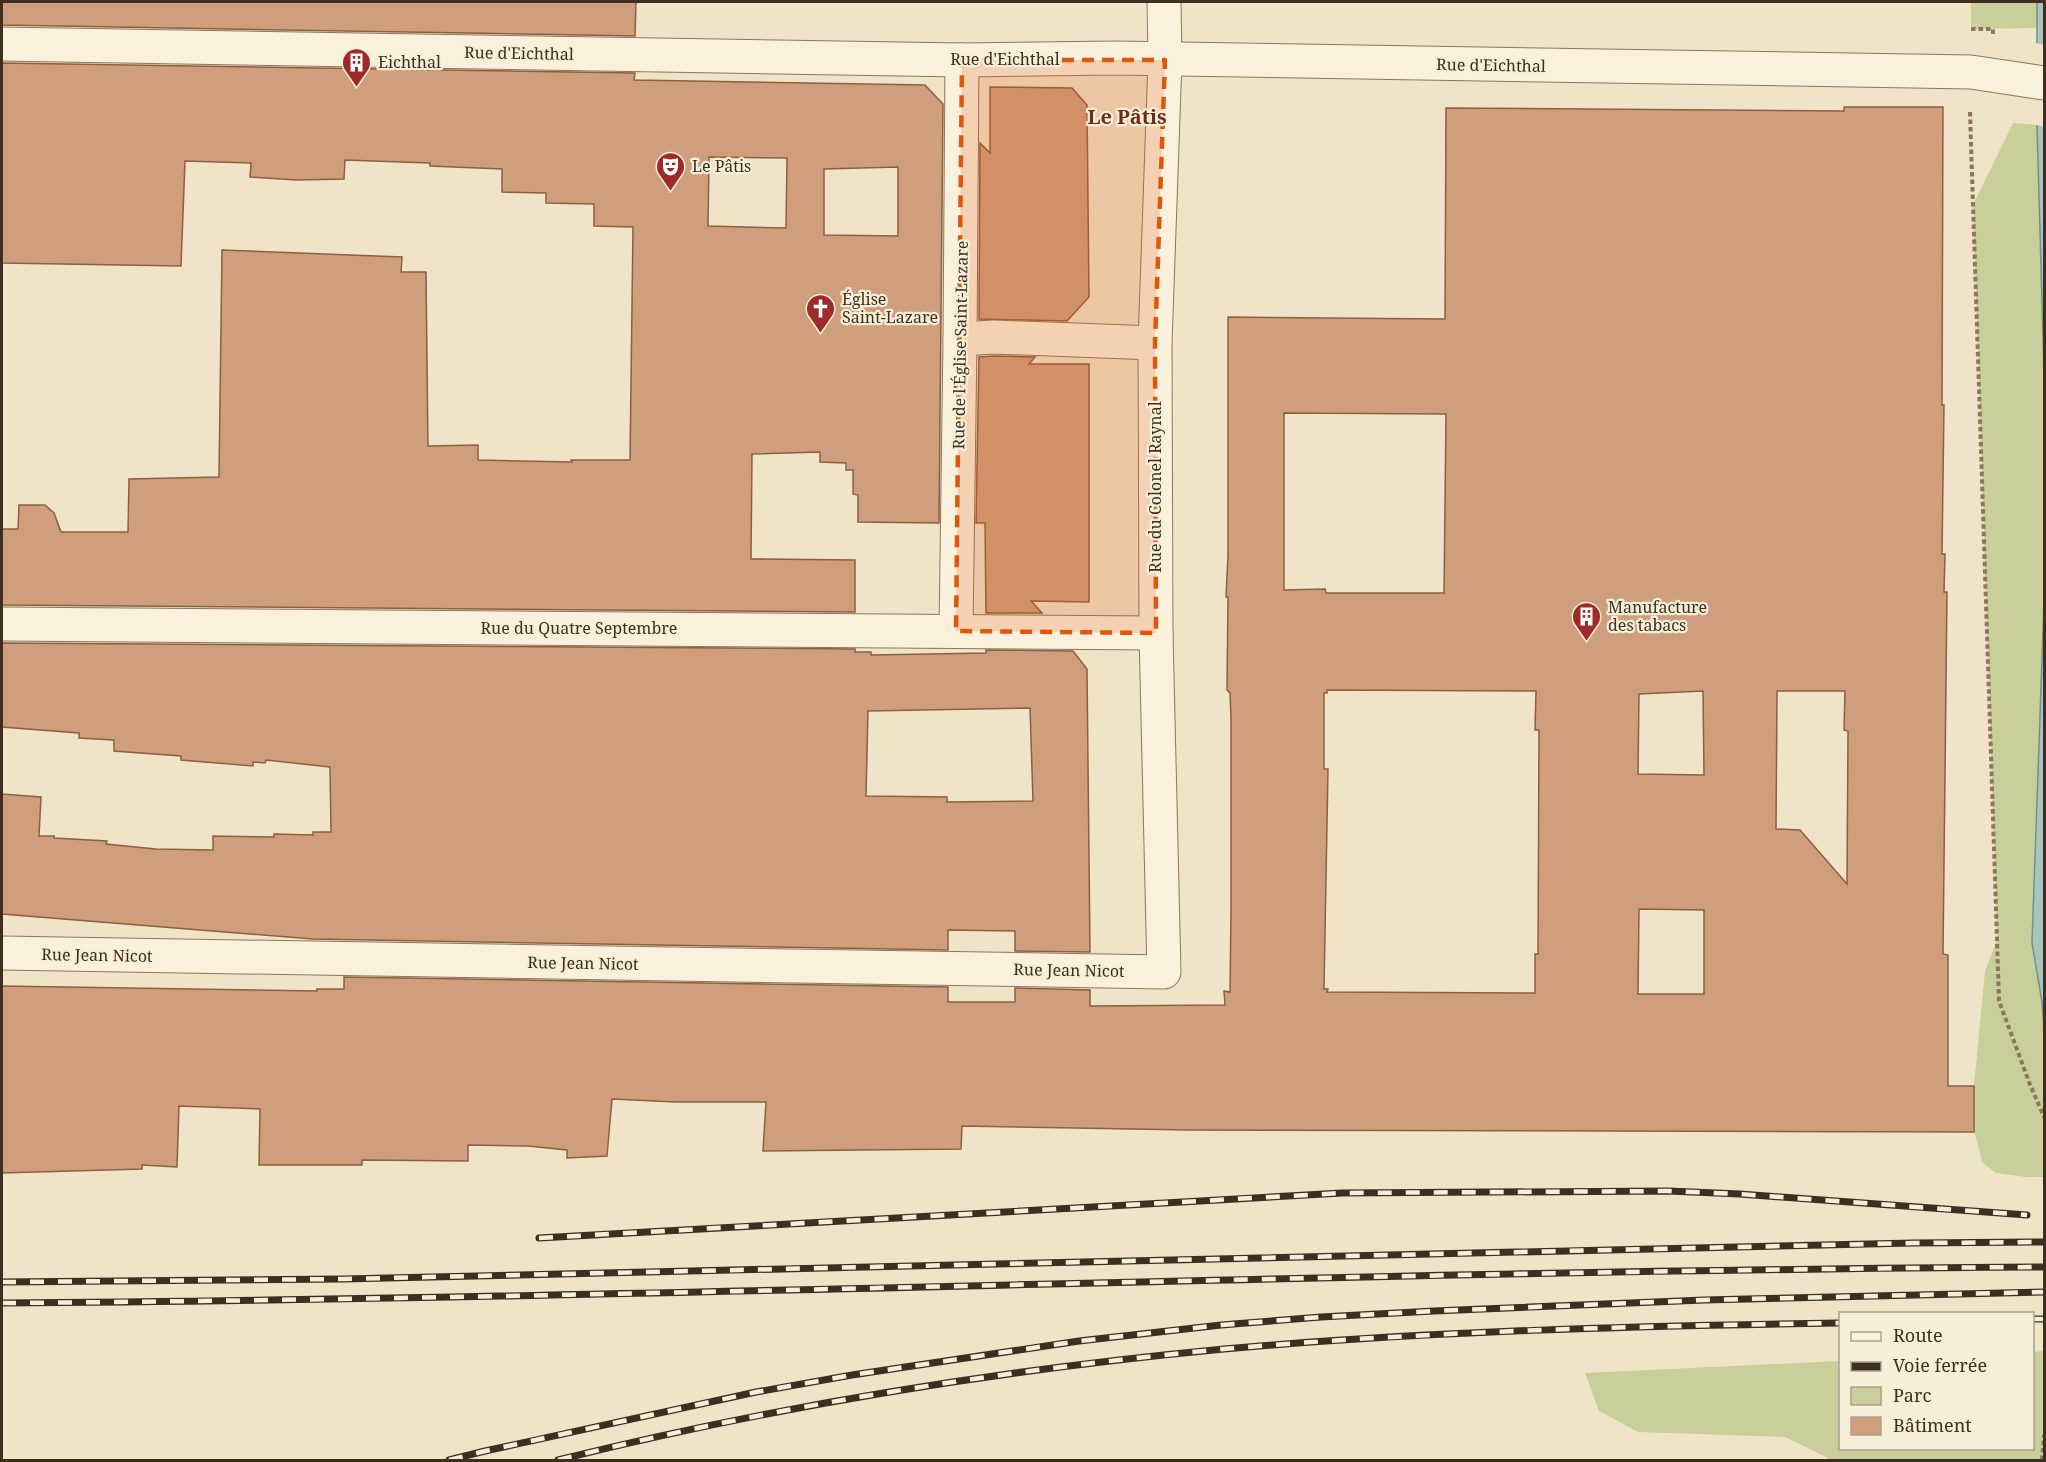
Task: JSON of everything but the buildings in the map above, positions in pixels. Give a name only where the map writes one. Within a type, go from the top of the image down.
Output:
[{"type":"street","name":"Rue du Colonel Raynal","points":[[1164,2],[1165,60],[1155,343],[1156,633],[1164,972]]},
{"type":"street","name":"Rue d'Eichthal","points":[[2,44],[962,60],[1116,58],[1971,72],[2044,83]]},
{"type":"street","name":"Rue de l'Église Saint-Lazare","points":[[956,631],[962,60]]},
{"type":"street","points":[[960,339],[994,337],[1155,343]]},
{"type":"street","name":"Rue du Quatre Septembre","points":[[2,624],[1156,633]]},
{"type":"street","name":"Rue Jean Nicot","points":[[2,953],[1164,972]]},
{"type":"path","points":[[1971,72],[1970,106],[1999,1001],[2044,1117]]},
{"type":"path","points":[[2042,1461],[2044,1435]]},
{"type":"highlighted area","points":[[962,60],[1165,60],[1155,343],[1156,633],[956,631]]},
{"type":"green space","points":[[1971,2],[2037,2],[2039,28],[1971,29]]},
{"type":"green space","points":[[2013,123],[2037,125],[2044,373],[2044,602],[2032,943],[2042,1002],[2044,1030],[2044,1177],[1996,1173],[1982,1162],[1974,1130],[1974,1086],[1985,971],[1997,940],[1973,205]]},
{"type":"green space","points":[[2044,1351],[2042,1460],[1828,1460],[1785,1437],[1638,1432],[1599,1411],[1585,1373],[1839,1361],[1839,1450],[2034,1450],[2034,1352]]},
{"type":"water","points":[[2037,2],[2044,2],[2044,373],[2037,125]]},
{"type":"water","points":[[2044,602],[2044,1030],[2042,1002],[2032,943]]},
{"type":"pier","points":[[2035,43],[2044,45],[2044,126],[2034,125]]},
{"type":"railway","points":[[539,1238],[1342,1193],[1668,1191],[1740,1194],[2027,1215]]},
{"type":"railway","points":[[2,1282],[343,1279],[1913,1243],[2044,1242]]},
{"type":"railway","points":[[2,1303],[513,1296],[1789,1269],[2044,1267]]},
{"type":"railway","points":[[449,1460],[756,1392],[852,1375],[1079,1341],[1221,1325],[1434,1311],[1704,1300],[2044,1292]]},
{"type":"railway","points":[[2034,1319],[2044,1319]]},
{"type":"railway","points":[[558,1460],[723,1423],[889,1392],[1056,1368],[1224,1349],[1455,1334],[1839,1323]]},
{"type":"place","name":"Eichthal","points":[[357,88]]},
{"type":"place","name":"Le Pâtis","points":[[671,192]]},
{"type":"place","name":"Église Saint-Lazare","points":[[821,334]]},
{"type":"place","name":"Manufacture des tabacs","points":[[1587,642]]},
{"type":"district","name":"Le Pâtis","points":[[1127,117]]}]
